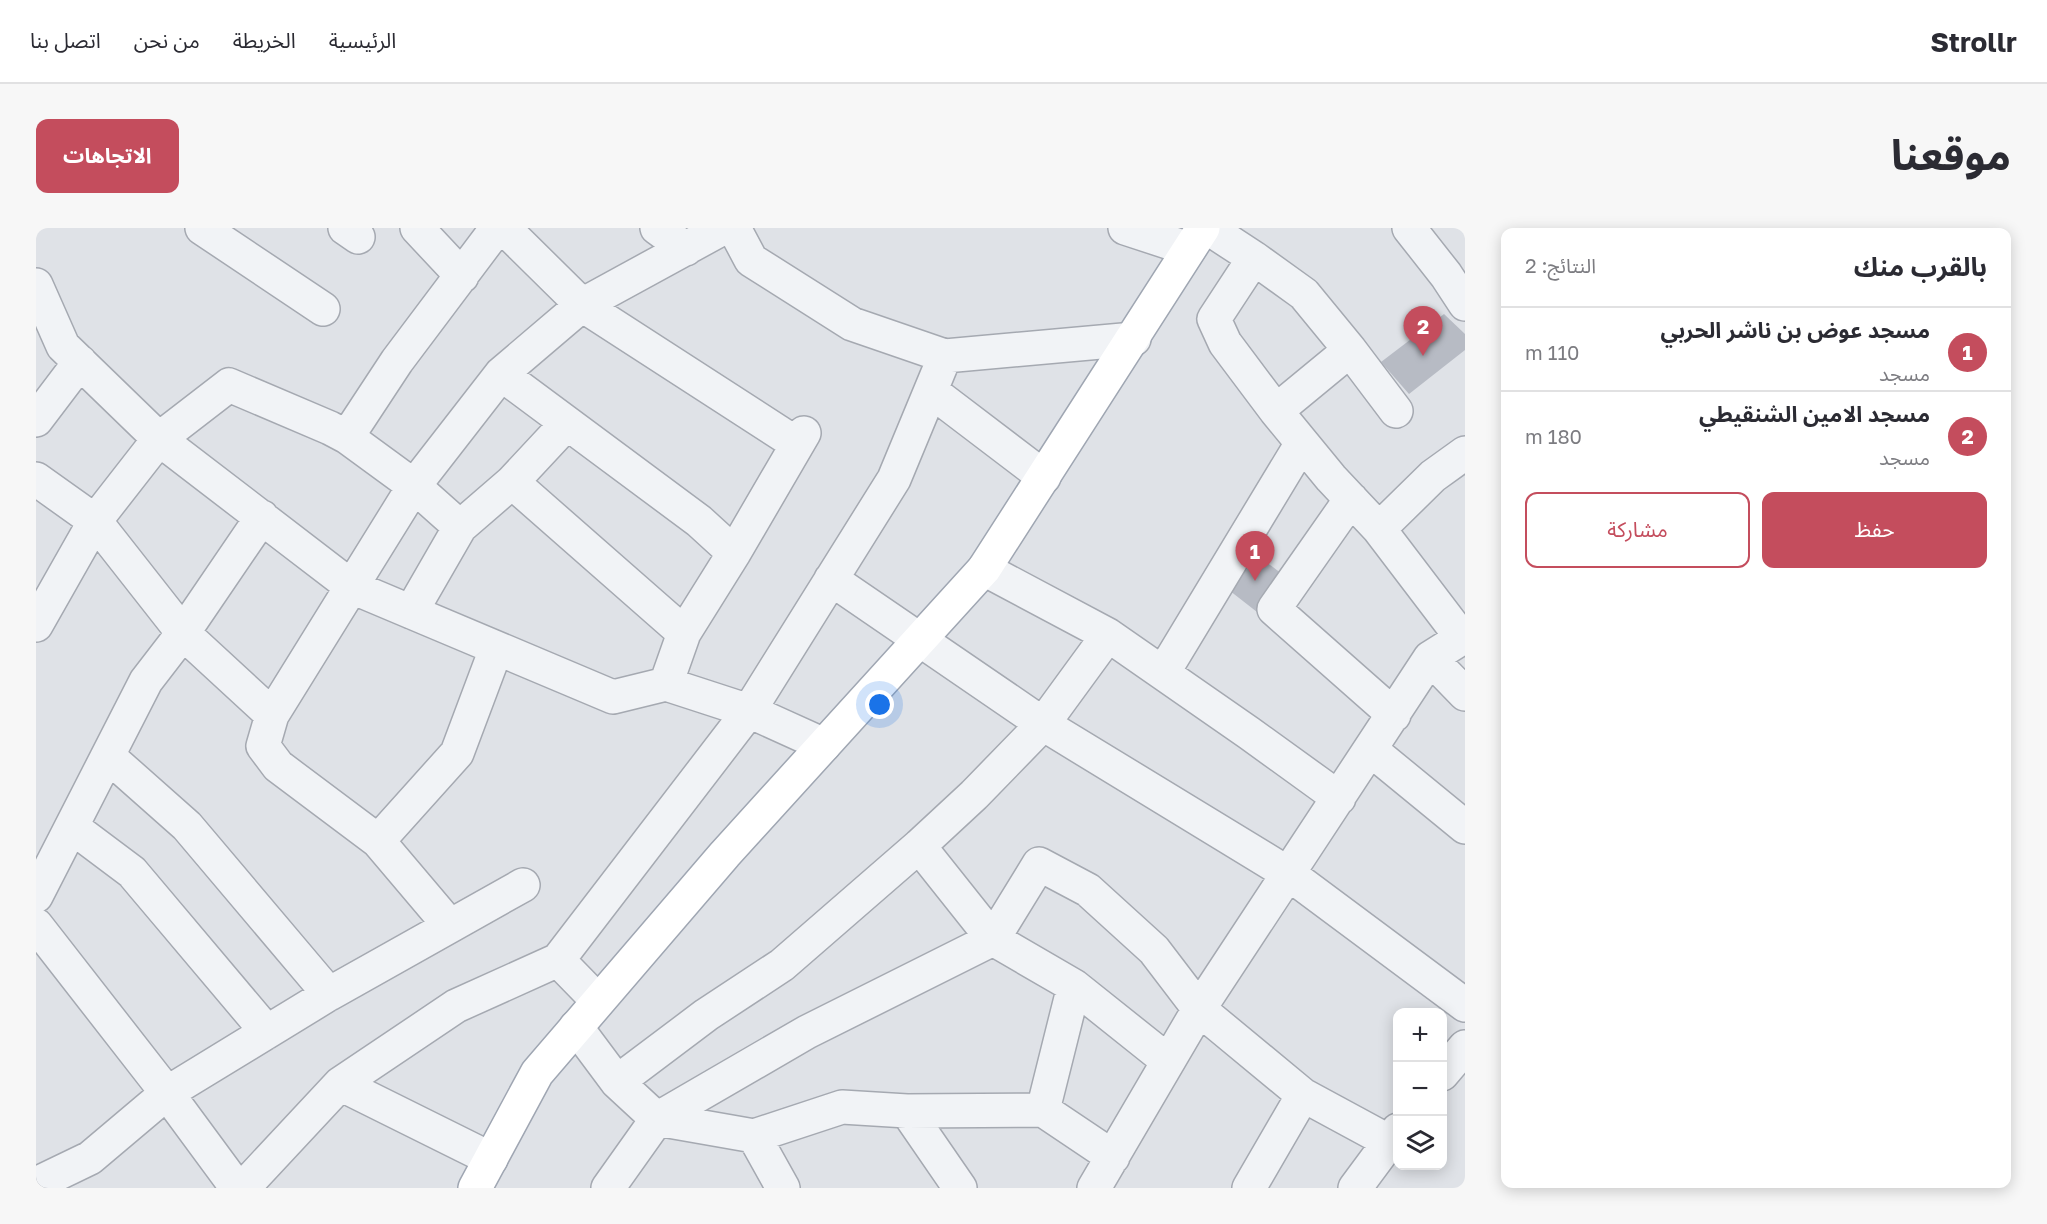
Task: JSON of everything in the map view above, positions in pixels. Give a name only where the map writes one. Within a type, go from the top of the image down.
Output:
[{"type":"main road","points":[[475,1188],[537,1073],[725,854],[984,569],[1200,235]]},
{"type":"street","points":[[202,228],[323,309]]},
{"type":"street","points":[[417,228],[462,276]]},
{"type":"street","points":[[347,437],[397,361],[497,228]]},
{"type":"street","points":[[504,228],[582,305],[800,439],[734,553],[684,633],[666,684]]},
{"type":"street","points":[[657,228],[686,249]]},
{"type":"street","points":[[450,926],[378,841],[278,766],[263,746],[272,716],[414,486],[501,374],[582,305],[723,228]]},
{"type":"street","points":[[734,228],[752,260],[852,324],[945,356],[1134,339]]},
{"type":"street","points":[[1125,228],[1200,235],[1254,258],[1304,294],[1396,411]]},
{"type":"street","points":[[1409,228],[1446,275],[1465,304]]},
{"type":"street","points":[[1094,1188],[1199,1009],[1430,658],[1464,637],[1379,529],[1302,443],[1225,343],[1214,319],[1254,258]]},
{"type":"street","points":[[36,285],[63,346],[159,439],[352,587],[613,697],[666,684],[749,711],[824,746]]},
{"type":"street","points":[[1276,411],[1350,350]]},
{"type":"street","points":[[243,1188],[340,1084],[456,1006],[558,960],[749,711],[894,479],[945,356]]},
{"type":"street","points":[[39,411],[80,362]]},
{"type":"street","points":[[501,374],[699,520],[734,553]]},
{"type":"street","points":[[36,625],[95,521],[159,439],[229,385],[347,437],[414,486],[460,527]]},
{"type":"street","points":[[931,391],[1044,477]]},
{"type":"street","points":[[411,612],[460,527],[512,482],[567,423]]},
{"type":"street","points":[[1163,673],[1302,443]]},
{"type":"street","points":[[1379,529],[1433,476],[1465,453]]},
{"type":"street","points":[[36,479],[95,521],[183,633],[272,716]]},
{"type":"street","points":[[512,482],[684,633]]},
{"type":"street","points":[[1351,499],[1274,609],[1394,715]]},
{"type":"street","points":[[36,896],[146,681],[183,633],[262,517]]},
{"type":"street","points":[[984,569],[1108,635],[1339,798]]},
{"type":"street","points":[[831,579],[1043,724],[1288,874],[1465,1005]]},
{"type":"street","points":[[617,1082],[706,1015],[782,965],[919,846],[974,795],[1043,724],[1108,635]]},
{"type":"street","points":[[378,841],[457,753],[496,649]]},
{"type":"street","points":[[1430,658],[1465,693]]},
{"type":"street","points":[[1371,750],[1465,827]]},
{"type":"street","points":[[108,756],[187,826],[330,994]]},
{"type":"street","points":[[72,827],[132,872],[267,1032]]},
{"type":"street","points":[[919,846],[993,939],[1074,986],[1168,1061]]},
{"type":"street","points":[[609,1188],[657,1119],[807,1032],[993,939],[1039,864],[1088,890],[1154,950],[1199,1009],[1303,1095],[1393,1135],[1355,1188]]},
{"type":"street","points":[[36,1184],[90,1158],[167,1093],[330,994],[523,885]]},
{"type":"street","points":[[36,925],[167,1093],[237,1188]]},
{"type":"street","points":[[558,960],[598,1001]]},
{"type":"street","points":[[1043,1110],[1074,986]]},
{"type":"street","points":[[576,1027],[617,1082],[657,1119],[754,1136],[842,1107],[907,1111],[1043,1110],[1113,1157]]},
{"type":"street","points":[[1447,1069],[1465,1047]]},
{"type":"street","points":[[340,1084],[491,1159]]},
{"type":"street","points":[[1249,1188],[1303,1095]]},
{"type":"street","points":[[907,1111],[960,1188]]},
{"type":"street","points":[[754,1136],[783,1188]]},
{"type":"building","points":[[1444,314],[1465,334],[1465,350],[1409,394],[1381,362]]},
{"type":"building","points":[[1261,558],[1282,574],[1257,612],[1225,587]]},
{"type":"place","name":"مسجد الامين الشنقيطي","points":[[1423,356]]},
{"type":"place","name":"مسجد عوض بن ناشر الحربي","points":[[1255,581]]}]
